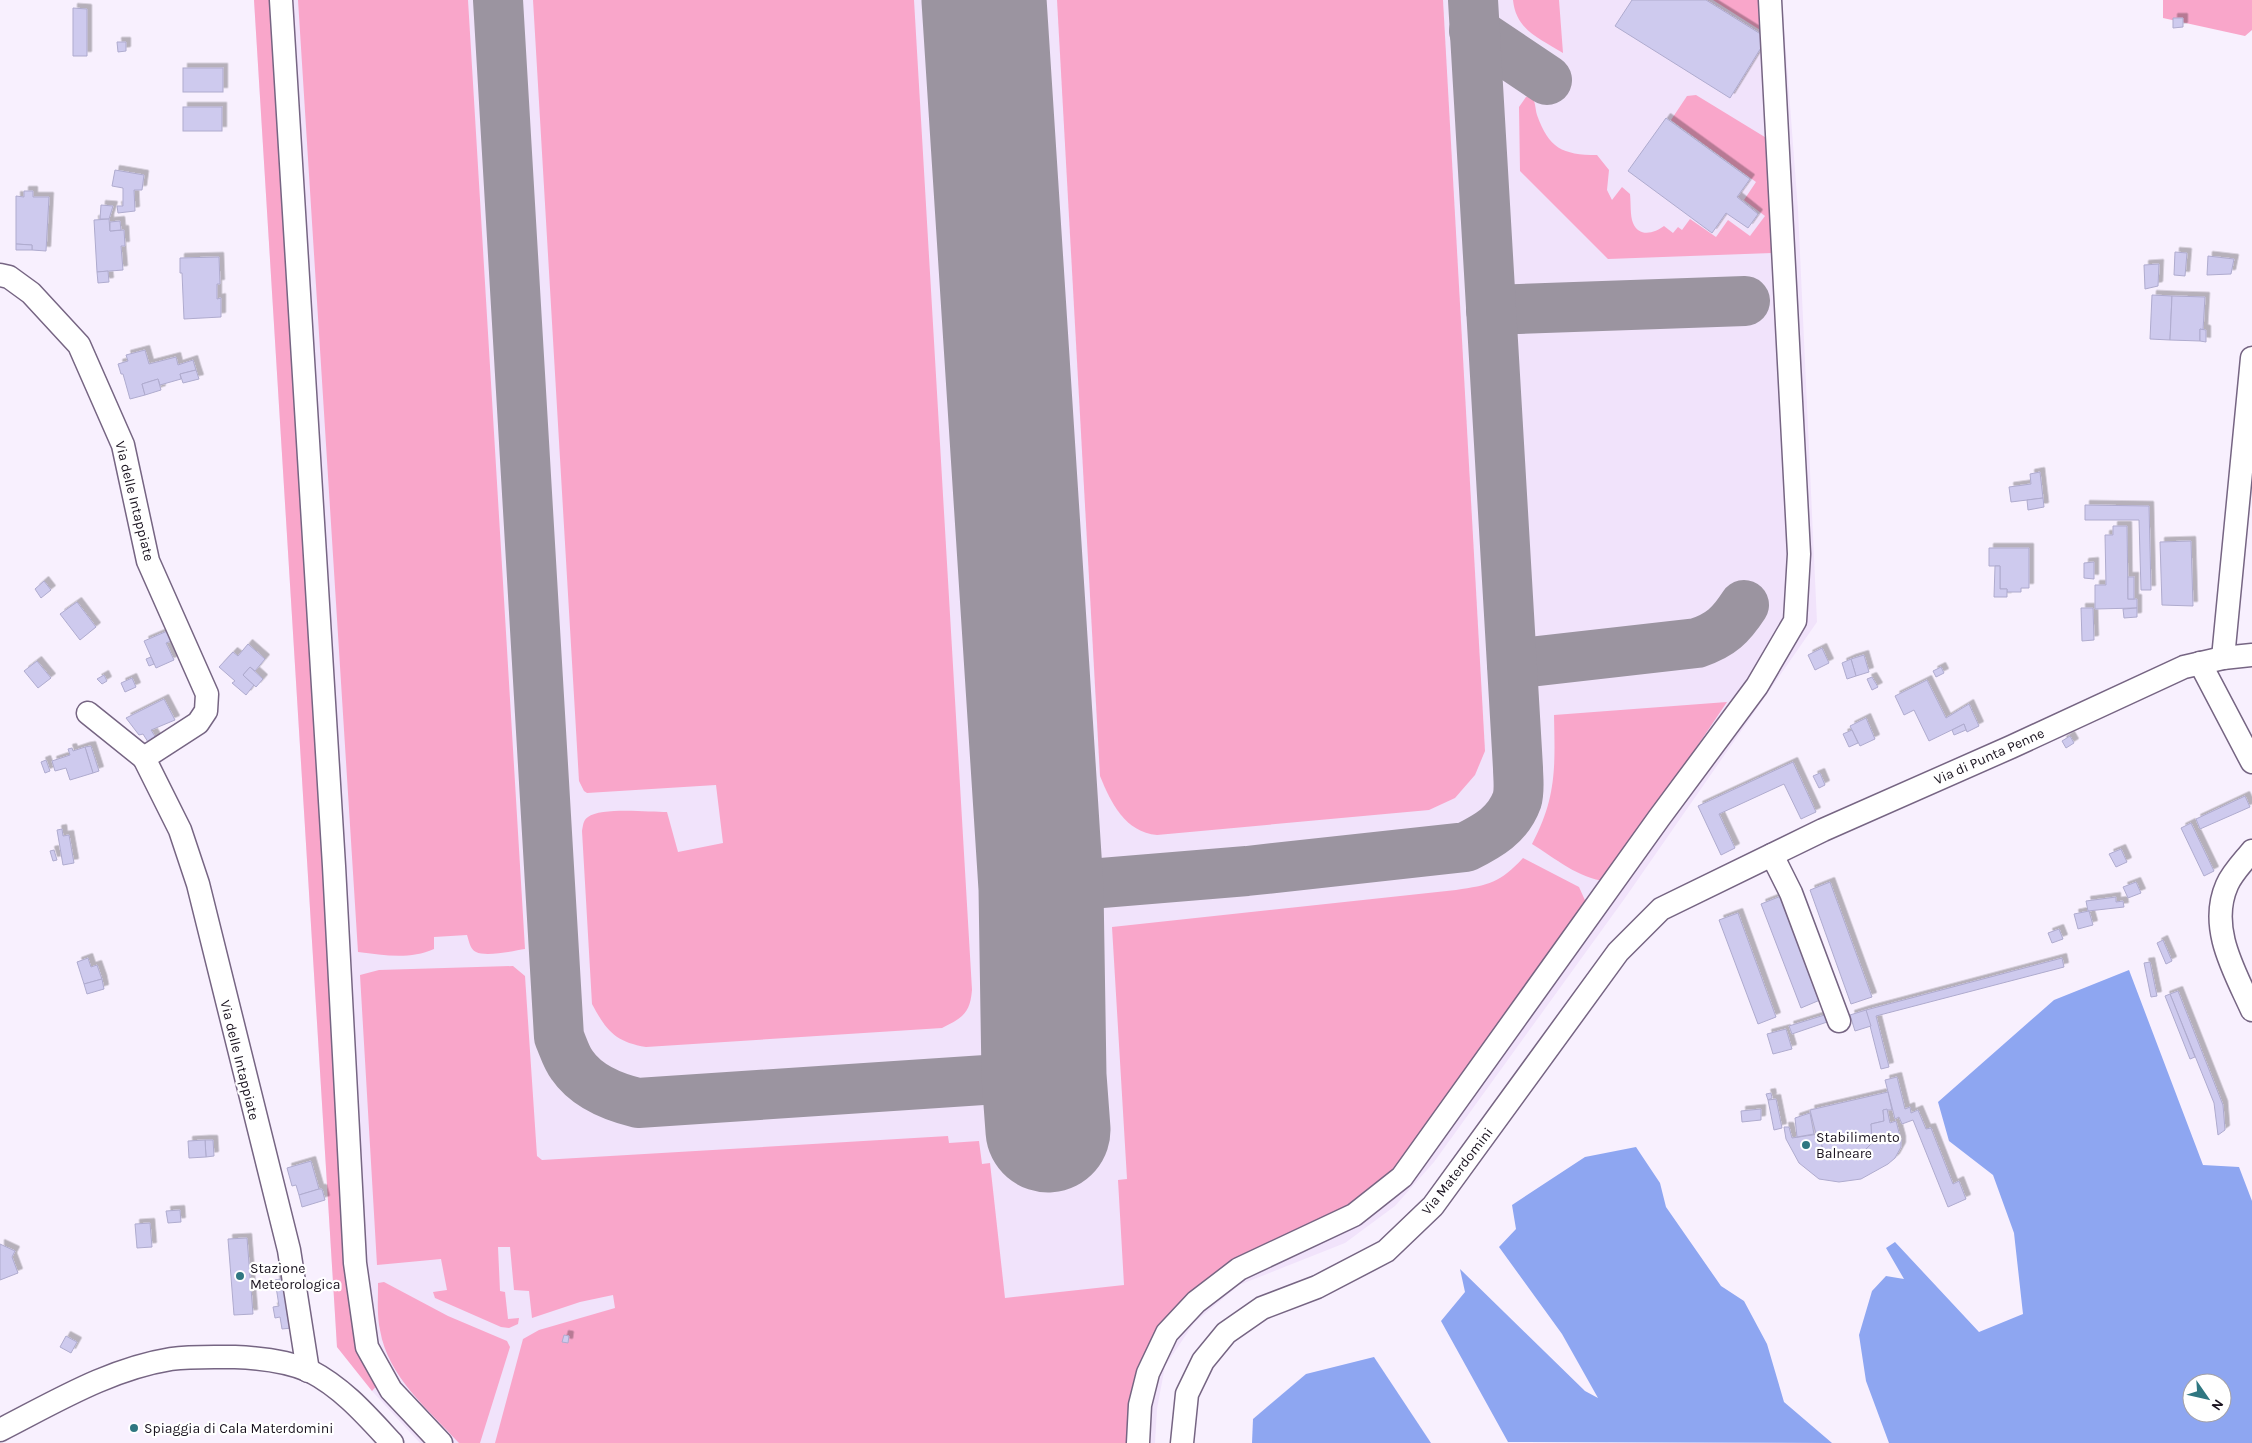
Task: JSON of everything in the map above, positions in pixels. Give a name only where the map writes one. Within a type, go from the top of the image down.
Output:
[{"type":"street","points":[[281,0],[334,866],[355,1263],[367,1348],[391,1390],[441,1443]]},
{"type":"street","points":[[1138,1443],[1140,1405],[1148,1373],[1167,1333],[1196,1302],[1239,1269],[1354,1216],[1402,1177],[1756,686],[1794,622],[1800,554],[1770,0]]},
{"type":"street","name":"Via delle Intappiate","points":[[0,275],[8,277],[31,293],[79,345],[123,444],[148,561],[207,694],[206,710],[198,723],[144,758]]},
{"type":"street","points":[[2222,658],[2252,358]]},
{"type":"street","name":"Via di Punta Penne","points":[[1730,875],[1823,830],[2011,747],[2184,667],[2222,658],[2252,655]]},
{"type":"street","points":[[2200,663],[2252,762]]},
{"type":"street","name":"Via delle Intappiate","points":[[88,713],[144,758],[180,830],[198,884],[289,1250],[308,1371]]},
{"type":"street","points":[[2252,851],[2227,884],[2220,907],[2224,947],[2252,1010]]},
{"type":"street","points":[[1772,855],[1791,893],[1839,1021]]},
{"type":"street","name":"Via Materdomini","points":[[1182,1443],[1187,1394],[1203,1361],[1226,1333],[1262,1308],[1317,1287],[1386,1251],[1433,1206],[1618,952],[1661,909],[1730,875]]},
{"type":"street","points":[[0,1430],[89,1384],[132,1368],[171,1359],[218,1357],[275,1361],[308,1371],[331,1384],[358,1405],[392,1443]]},
{"type":"shaded area","points":[[254,0],[1782,0],[1798,210],[1817,622],[1625,898],[1434,1162],[1395,1206],[1345,1243],[1239,1285],[1194,1323],[1165,1366],[1157,1409],[1155,1443],[420,1443],[372,1391],[337,1347]]},
{"type":"shaded area","points":[[254,0],[279,0],[356,1257],[380,1382],[372,1391],[337,1347]]},
{"type":"shaded area","points":[[298,0],[468,0],[525,949],[500,953],[480,953],[472,949],[467,935],[434,937],[434,949],[415,955],[396,956],[358,952]]},
{"type":"shaded area","points":[[533,0],[914,0],[972,990],[969,1005],[964,1014],[942,1028],[646,1047],[626,1042],[619,1038],[607,1028],[592,1004],[582,831],[585,820],[594,814],[603,812],[667,812],[678,852],[723,843],[716,785],[587,793],[579,781]]},
{"type":"shaded area","points":[[1057,0],[1443,0],[1485,751],[1475,775],[1455,798],[1429,810],[1157,835],[1146,833],[1128,822],[1114,806],[1109,796],[1100,776]]},
{"type":"shaded area","points":[[1513,0],[1559,0],[1563,53],[1537,38],[1524,26],[1515,10]]},
{"type":"shaded area","points":[[1713,0],[1766,0],[1768,35]]},
{"type":"shaded area","points":[[2163,0],[2252,0],[2252,30],[2245,36],[2163,18]]},
{"type":"shaded area","points":[[1696,95],[1773,142],[1772,253],[1608,259],[1520,171],[1519,107],[1526,97],[1531,96],[1542,126],[1552,142],[1566,151],[1585,155],[1597,155],[1609,170],[1607,190],[1612,200],[1622,187],[1630,194],[1632,220],[1639,231],[1652,232],[1664,226],[1673,233],[1678,227],[1682,230],[1690,219],[1716,237],[1728,220],[1750,236],[1765,216],[1744,200],[1756,182],[1671,120],[1687,96]]},
{"type":"shaded area","points":[[1727,702],[1606,881],[1577,872],[1532,844],[1546,811],[1553,781],[1554,715]]},
{"type":"shaded area","points":[[1523,858],[1579,887],[1588,907],[1418,1146],[1365,1199],[1349,1204],[1319,1221],[1169,1320],[1132,1443],[495,1443],[523,1339],[539,1330],[615,1308],[613,1295],[580,1302],[532,1318],[529,1291],[514,1290],[510,1247],[498,1247],[500,1291],[505,1292],[508,1319],[519,1318],[518,1324],[509,1328],[501,1327],[435,1298],[433,1292],[447,1290],[441,1259],[377,1265],[360,975],[379,970],[513,966],[525,976],[537,1156],[542,1160],[948,1136],[949,1143],[979,1141],[982,1164],[990,1163],[1005,1298],[1124,1285],[1118,1180],[1127,1179],[1112,927],[1456,890],[1486,884],[1500,878]]},
{"type":"shaded area","points":[[384,1282],[448,1316],[507,1341],[510,1347],[480,1443],[459,1443],[422,1405],[391,1363],[384,1347],[378,1319],[378,1283]]},
{"type":"water","points":[[2129,970],[2203,1165],[2239,1167],[2252,1201],[2252,1443],[1889,1443],[1866,1381],[1859,1335],[1872,1291],[1886,1276],[1904,1279],[1886,1248],[1895,1242],[1979,1332],[2023,1314],[2014,1233],[1993,1175],[1949,1141],[1938,1102],[2054,1000]]},
{"type":"water","points":[[1636,1147],[1660,1183],[1666,1207],[1721,1286],[1744,1301],[1767,1344],[1784,1402],[1832,1443],[1508,1442],[1441,1321],[1465,1292],[1460,1269],[1585,1391],[1598,1398],[1562,1334],[1499,1247],[1516,1229],[1512,1205],[1585,1157]]},
{"type":"water","points":[[1374,1357],[1431,1443],[1252,1443],[1253,1419],[1306,1374]]},
{"type":"building","points":[[1632,0],[1706,0],[1767,38],[1730,98],[1615,26]]},
{"type":"building","points":[[73,8],[87,9],[87,56],[73,56]]},
{"type":"building","points":[[2173,18],[2183,18],[2183,27],[2173,28]]},
{"type":"building","points":[[117,42],[126,42],[126,51],[118,52]]},
{"type":"building","points":[[183,68],[223,68],[223,92],[183,92]]},
{"type":"building","points":[[183,107],[222,107],[222,131],[183,131]]},
{"type":"building","points":[[1666,118],[1750,179],[1737,197],[1758,214],[1748,228],[1726,213],[1712,233],[1628,171]]},
{"type":"building","points":[[115,170],[144,175],[142,190],[134,190],[135,211],[118,213],[117,206],[123,206],[123,188],[112,186]]},
{"type":"building","points":[[24,191],[33,191],[33,197],[49,197],[46,251],[32,250],[32,245],[16,244],[16,196],[24,197]]},
{"type":"building","points":[[101,205],[113,206],[109,219],[100,219]]},
{"type":"building","points":[[109,219],[110,231],[124,230],[125,246],[121,246],[123,270],[97,272],[94,220]]},
{"type":"building","points":[[120,221],[121,230],[110,231],[110,222]]},
{"type":"building","points":[[16,244],[32,245],[32,250],[16,250]]},
{"type":"building","points":[[2175,252],[2187,253],[2185,276],[2174,275]]},
{"type":"building","points":[[2208,256],[2234,259],[2231,274],[2207,275]]},
{"type":"building","points":[[219,257],[220,284],[217,284],[217,299],[221,298],[221,317],[184,319],[180,258]]},
{"type":"building","points":[[2159,264],[2158,286],[2145,289],[2144,265]]},
{"type":"building","points":[[108,271],[109,282],[98,283],[97,272]]},
{"type":"building","points":[[2152,295],[2172,296],[2170,340],[2150,339]]},
{"type":"building","points":[[2172,296],[2205,297],[2203,330],[2200,329],[2200,341],[2170,340]]},
{"type":"building","points":[[2200,329],[2206,330],[2206,342],[2200,341]]},
{"type":"building","points":[[145,350],[149,364],[176,357],[178,365],[193,360],[196,370],[180,374],[181,379],[160,385],[158,379],[142,384],[145,395],[130,399],[118,364],[128,361],[126,355]]},
{"type":"building","points":[[196,370],[199,379],[183,383],[180,374]]},
{"type":"building","points":[[158,379],[161,390],[145,395],[142,384]]},
{"type":"building","points":[[2040,472],[2043,498],[2011,502],[2009,487],[2031,484],[2030,474]]},
{"type":"building","points":[[2043,498],[2044,507],[2028,510],[2027,500]]},
{"type":"building","points":[[2085,505],[2149,506],[2151,590],[2141,590],[2139,520],[2085,520]]},
{"type":"building","points":[[2113,526],[2127,526],[2128,599],[2137,599],[2137,608],[2095,609],[2095,585],[2106,585],[2105,535],[2113,535]]},
{"type":"building","points":[[2191,541],[2193,606],[2162,605],[2160,542]]},
{"type":"building","points":[[1989,548],[2029,548],[2029,588],[2021,588],[2021,592],[2007,592],[2007,589],[2000,589],[2000,566],[1989,566]]},
{"type":"building","points":[[2094,562],[2094,579],[2084,578],[2084,563]]},
{"type":"building","points":[[1995,566],[2000,566],[2000,589],[2007,589],[2007,597],[1994,597]]},
{"type":"building","points":[[2128,577],[2134,577],[2134,599],[2128,599]]},
{"type":"building","points":[[44,581],[51,590],[41,598],[35,589]]},
{"type":"building","points":[[77,602],[96,627],[80,640],[60,614]]},
{"type":"building","points":[[2081,608],[2093,608],[2094,640],[2082,641]]},
{"type":"building","points":[[2137,608],[2137,617],[2124,618],[2123,609]]},
{"type":"building","points":[[172,629],[176,639],[166,643],[174,660],[156,668],[144,641]]},
{"type":"building","points":[[248,644],[265,659],[255,671],[250,667],[243,675],[254,685],[246,695],[232,683],[235,681],[219,667],[233,652],[238,656]]},
{"type":"building","points":[[1822,648],[1829,663],[1815,670],[1808,655]]},
{"type":"building","points":[[1864,655],[1869,672],[1856,676],[1851,659]]},
{"type":"building","points":[[151,657],[154,664],[149,666],[146,659]]},
{"type":"building","points":[[1851,659],[1856,676],[1847,679],[1842,663]]},
{"type":"building","points":[[37,661],[51,678],[38,688],[24,671]]},
{"type":"building","points":[[250,667],[263,679],[256,687],[243,675]]},
{"type":"building","points":[[1941,667],[1944,673],[1936,677],[1933,671]]},
{"type":"building","points":[[104,675],[107,681],[102,684],[97,679]]},
{"type":"building","points":[[1872,677],[1878,687],[1872,690],[1867,679]]},
{"type":"building","points":[[132,678],[136,687],[125,692],[121,683]]},
{"type":"building","points":[[1927,680],[1946,718],[1969,704],[1979,726],[1967,732],[1964,724],[1929,741],[1914,710],[1904,715],[1895,696]]},
{"type":"building","points":[[164,699],[175,720],[151,730],[156,738],[148,742],[143,734],[139,735],[126,718]]},
{"type":"building","points":[[1866,718],[1875,739],[1860,746],[1850,726]]},
{"type":"building","points":[[1964,724],[1966,730],[1954,735],[1952,730]]},
{"type":"building","points":[[1852,730],[1858,743],[1849,747],[1843,734]]},
{"type":"building","points":[[2070,736],[2074,743],[2066,748],[2062,741]]},
{"type":"building","points":[[91,746],[99,771],[93,773],[85,747]]},
{"type":"building","points":[[85,747],[93,773],[70,780],[66,768],[55,771],[52,761],[70,755],[68,749],[72,748],[73,751]]},
{"type":"building","points":[[46,760],[50,771],[45,773],[41,762]]},
{"type":"building","points":[[1793,762],[1816,812],[1801,819],[1784,784],[1719,814],[1735,848],[1721,855],[1698,806]]},
{"type":"building","points":[[1820,773],[1825,785],[1819,788],[1813,776]]},
{"type":"building","points":[[2245,796],[2250,807],[2200,829],[2196,819]]},
{"type":"building","points":[[2191,823],[2214,871],[2204,876],[2181,828]]},
{"type":"building","points":[[62,829],[63,836],[69,835],[74,863],[63,865],[57,830]]},
{"type":"building","points":[[2121,849],[2127,862],[2116,867],[2109,854]]},
{"type":"building","points":[[54,850],[57,860],[53,861],[50,851]]},
{"type":"building","points":[[1830,882],[1872,997],[1851,1004],[1810,890]]},
{"type":"building","points":[[2136,882],[2141,893],[2128,898],[2123,887]]},
{"type":"building","points":[[1781,896],[1820,1000],[1801,1008],[1761,904]]},
{"type":"building","points":[[2116,897],[2116,902],[2123,901],[2124,907],[2088,911],[2086,901]]},
{"type":"building","points":[[2089,911],[2093,925],[2078,929],[2074,914]]},
{"type":"building","points":[[1738,913],[1776,1017],[1758,1024],[1719,920]]},
{"type":"building","points":[[2059,929],[2063,939],[2052,943],[2048,933]]},
{"type":"building","points":[[2163,940],[2172,961],[2166,964],[2157,943]]},
{"type":"building","points":[[88,958],[91,967],[97,965],[102,979],[84,984],[77,962]]},
{"type":"building","points":[[2062,958],[2064,967],[1876,1016],[1889,1067],[1881,1069],[1866,1010]]},
{"type":"building","points":[[2150,962],[2157,996],[2151,997],[2144,963]]},
{"type":"building","points":[[102,979],[104,989],[87,994],[84,984]]},
{"type":"building","points":[[2178,991],[2223,1105],[2225,1130],[2218,1135],[2214,1103],[2170,994]]},
{"type":"building","points":[[2170,994],[2195,1057],[2190,1059],[2165,996]]},
{"type":"building","points":[[1866,1010],[1871,1026],[1855,1031],[1850,1015]]},
{"type":"building","points":[[1831,1013],[1833,1020],[1792,1034],[1789,1026]]},
{"type":"building","points":[[1786,1029],[1792,1049],[1773,1054],[1767,1034]]},
{"type":"building","points":[[1897,1077],[1905,1109],[1910,1107],[1911,1113],[1918,1110],[1926,1129],[1931,1128],[1953,1184],[1959,1181],[1966,1199],[1948,1207],[1913,1120],[1902,1124],[1899,1117],[1895,1119],[1885,1080]]},
{"type":"building","points":[[1888,1092],[1892,1110],[1883,1110],[1884,1121],[1871,1124],[1874,1139],[1869,1148],[1847,1158],[1830,1155],[1823,1151],[1819,1134],[1816,1134],[1810,1110]]},
{"type":"building","points":[[1771,1093],[1772,1098],[1768,1100],[1766,1094]]},
{"type":"building","points":[[1776,1099],[1782,1128],[1774,1130],[1768,1100]]},
{"type":"building","points":[[1761,1109],[1761,1120],[1742,1122],[1741,1111]]},
{"type":"building","name":"Stabilimento Balneare","points":[[1887,1109],[1890,1123],[1896,1121],[1901,1147],[1895,1158],[1888,1164],[1861,1179],[1839,1182],[1819,1179],[1799,1163],[1786,1139],[1784,1127],[1789,1127],[1792,1138],[1819,1134],[1823,1151],[1830,1155],[1839,1158],[1856,1155],[1863,1152],[1872,1143],[1871,1124],[1884,1121],[1883,1110]]},
{"type":"building","points":[[1810,1113],[1814,1134],[1797,1137],[1795,1118]]},
{"type":"building","points":[[205,1140],[213,1140],[214,1156],[206,1157]]},
{"type":"building","points":[[205,1140],[206,1157],[189,1158],[188,1141]]},
{"type":"building","points":[[311,1161],[319,1189],[299,1195],[296,1185],[292,1186],[287,1168]]},
{"type":"building","points":[[322,1189],[325,1200],[302,1207],[299,1195]]},
{"type":"building","points":[[180,1210],[181,1222],[168,1223],[166,1211]]},
{"type":"building","points":[[150,1223],[152,1247],[137,1248],[135,1224]]},
{"type":"building","name":"Stazione Meteorologica","points":[[247,1238],[253,1314],[234,1315],[228,1239]]},
{"type":"building","points":[[0,1244],[15,1251],[12,1257],[18,1273],[0,1280]]},
{"type":"building","points":[[285,1278],[292,1328],[282,1329],[280,1317],[275,1318],[273,1307],[279,1306],[275,1280]]},
{"type":"building","points":[[564,1335],[569,1336],[568,1343],[562,1342]]},
{"type":"building","points":[[66,1336],[77,1342],[71,1353],[60,1347]]},
{"type":"taxiway","points":[[498,0],[559,1037],[568,1059],[578,1073],[593,1085],[619,1098],[638,1103],[1044,1076]]},
{"type":"taxiway","points":[[1041,888],[1247,871],[1466,847],[1496,829],[1513,809],[1518,792],[1518,768],[1473,0]]},
{"type":"taxiway","points":[[1474,31],[1547,80]]},
{"type":"taxiway","points":[[1491,310],[1745,301]]},
{"type":"taxiway","points":[[1512,664],[1697,643],[1719,633],[1735,618],[1744,605]]},
{"type":"runway","points":[[984,0],[1041,888],[1044,1076],[1048,1130]]},
{"type":"place","name":"Stabilimento Balneare","points":[[1806,1145]]},
{"type":"place","name":"Stazione Meteorologica","points":[[240,1276]]},
{"type":"place","name":"Spiaggia di Cala Materdomini","points":[[134,1428]]}]
